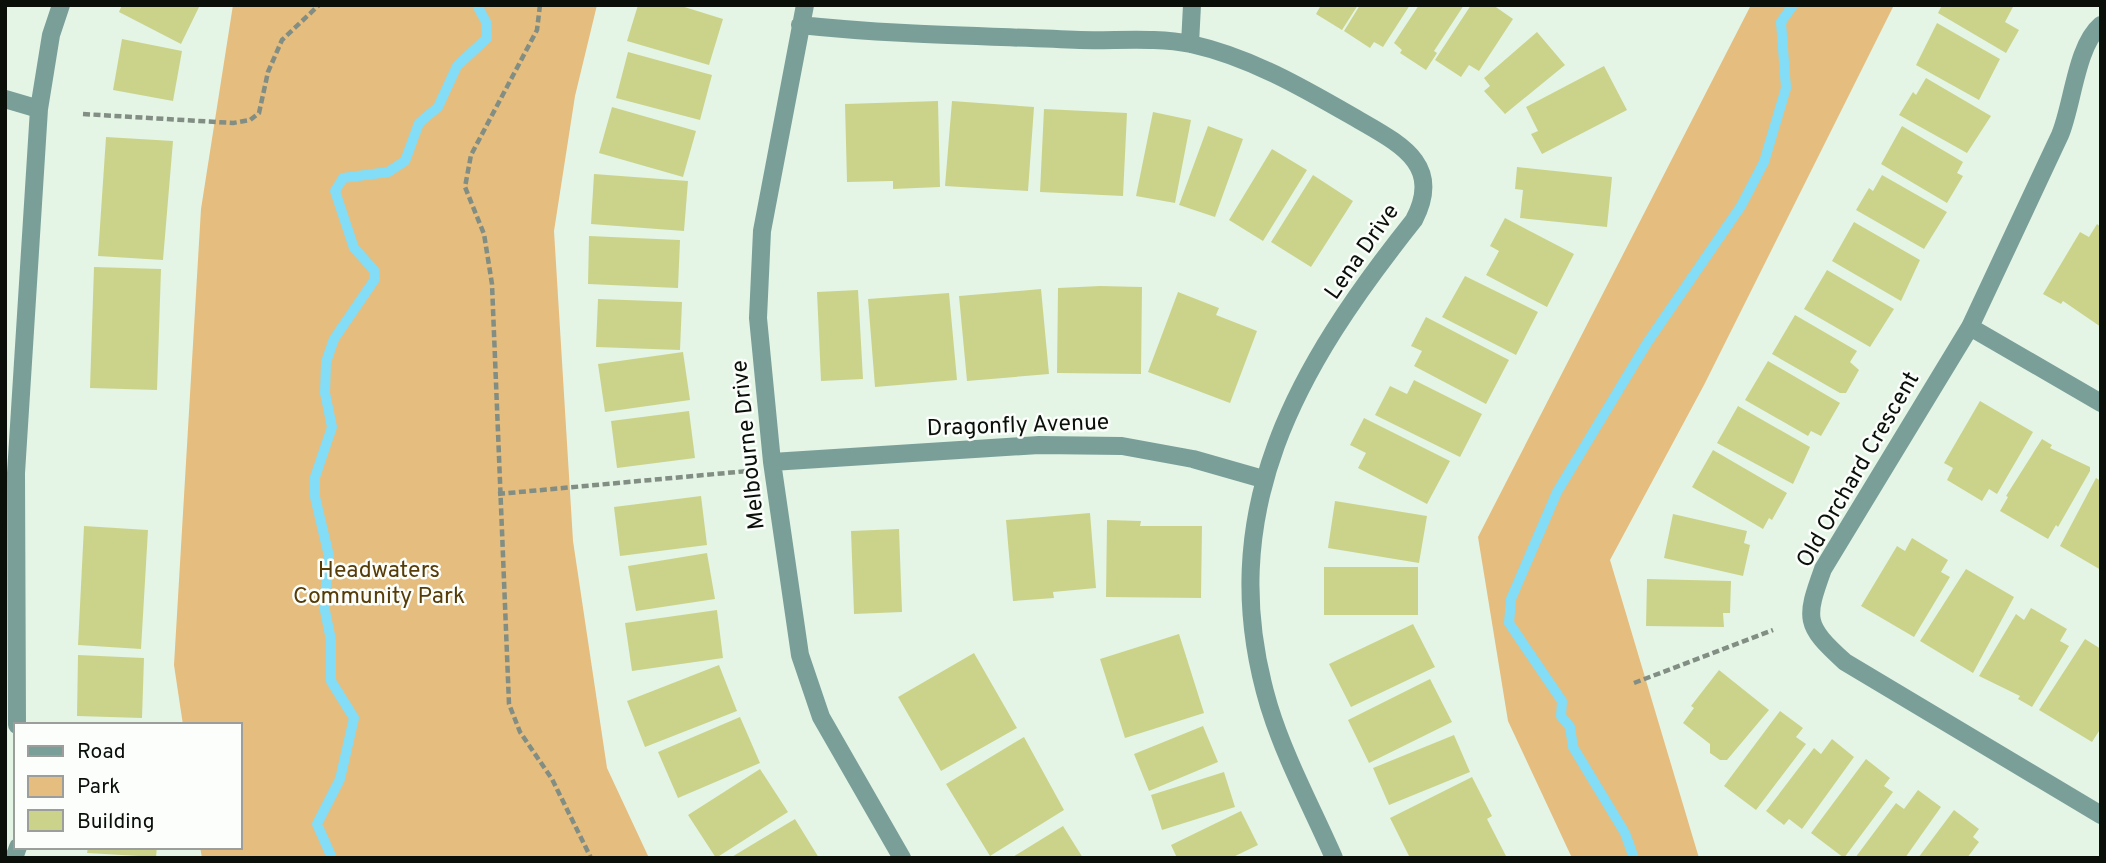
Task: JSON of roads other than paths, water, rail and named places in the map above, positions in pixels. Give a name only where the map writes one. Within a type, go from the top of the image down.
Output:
[{"type":"street","points":[[17,723],[11,472],[39,109],[51,35],[61,5]]},
{"type":"street","name":"Melbourne Drive","points":[[805,5],[762,231],[758,318],[772,462],[800,655],[821,717],[902,858]]},
{"type":"street","points":[[1190,44],[1192,5]]},
{"type":"street","name":"Lena Drive","points":[[800,25],[859,31],[1190,44],[1255,64],[1391,138],[1408,152],[1419,167],[1426,185],[1423,202],[1414,220],[1323,347],[1291,408],[1263,479],[1252,559],[1251,624],[1270,708],[1334,858]]},
{"type":"street","name":"Old Orchard Crescent","points":[[2101,25],[2085,49],[2070,110],[2060,135],[1970,327],[1823,569],[1809,608],[1818,638],[1845,662],[2101,815]]},
{"type":"street","points":[[5,99],[39,109]]},
{"type":"street","points":[[1970,327],[2101,403]]},
{"type":"street","name":"Dragonfly Avenue","points":[[772,462],[1040,445],[1122,446],[1192,459],[1263,479]]},
{"type":"waterway","points":[[332,858],[317,824],[340,779],[354,718],[331,681],[331,640],[324,606],[329,556],[315,497],[315,477],[332,427],[325,393],[326,362],[334,339],[375,279],[374,270],[354,248],[335,191],[343,178],[388,172],[405,161],[419,123],[438,107],[457,66],[487,38],[486,22],[477,5]]},
{"type":"waterway","points":[[1634,858],[1625,833],[1573,747],[1570,727],[1561,716],[1562,701],[1509,623],[1511,599],[1557,492],[1647,343],[1741,206],[1764,162],[1786,88],[1781,22],[1793,5]]},
{"type":"park label","name":"Headwaters Community Park","points":[[379,582]]}]
